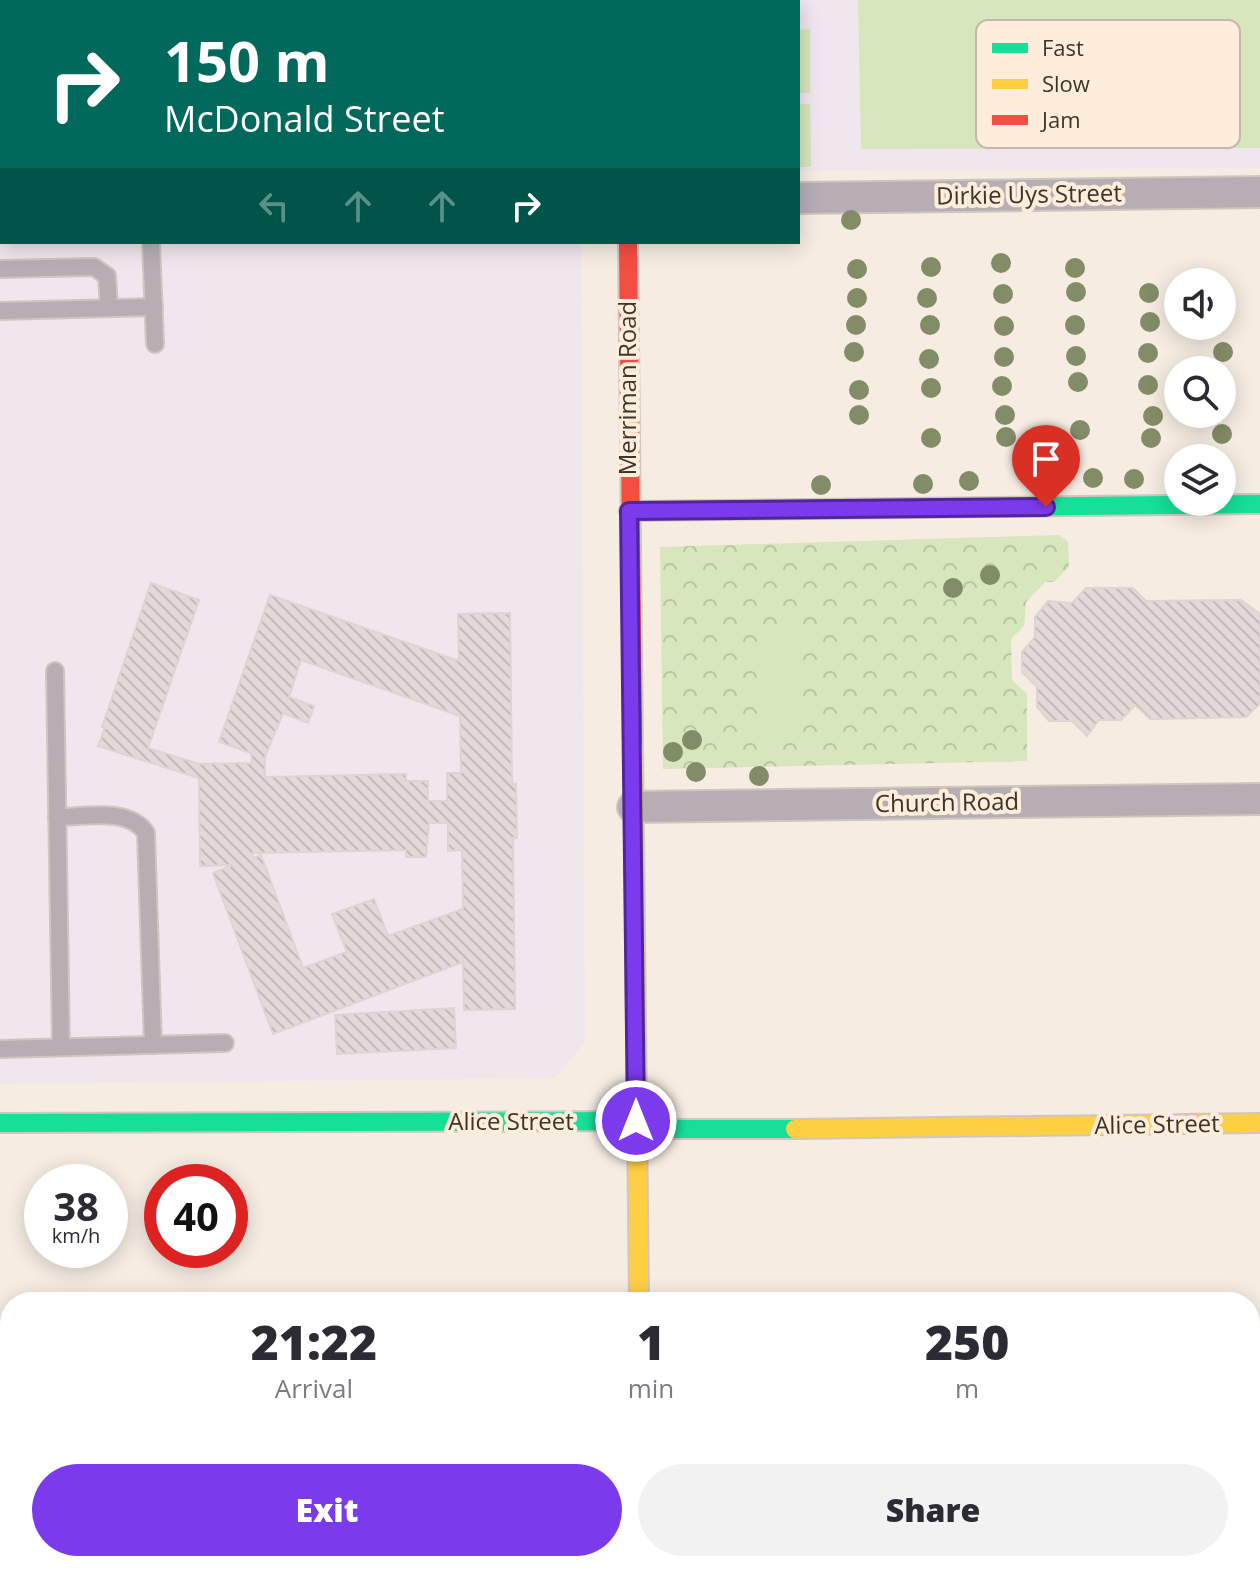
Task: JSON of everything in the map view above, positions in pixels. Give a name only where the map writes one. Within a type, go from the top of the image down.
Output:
[{"type":"street","name":"Dirkie Uys Street","points":[[800,198],[1260,192]]},
{"type":"street","name":"Merriman Road","points":[[628,244],[639,1292]]},
{"type":"street","points":[[629,511],[1260,504]]},
{"type":"street","name":"Church Road","points":[[633,807],[1260,799]]},
{"type":"street","name":"Alice Street","points":[[0,1123],[636,1121],[661,1129],[734,1130],[1260,1123]]},
{"type":"lane","points":[[151,244],[155,344]]},
{"type":"lane","points":[[0,269],[94,267],[107,276],[109,307]]},
{"type":"lane","points":[[0,311],[154,307]]},
{"type":"lane","points":[[55,671],[61,1047]]},
{"type":"lane","points":[[57,817],[124,817],[137,822],[146,833],[153,1045]]},
{"type":"lane","points":[[0,1049],[225,1043]]},
{"type":"shaded area","points":[[800,0],[1260,0],[1260,168],[800,171]]},
{"type":"shaded area","points":[[0,244],[581,244],[585,1042],[555,1078],[0,1084]]},
{"type":"green space","points":[[858,0],[1260,0],[1260,148],[861,149]]},
{"type":"green space","points":[[810,29],[810,93],[800,93],[800,30]]},
{"type":"green space","points":[[800,104],[810,104],[811,167],[800,167]]},
{"type":"green space","points":[[1059,535],[1068,542],[1069,567],[1054,582],[1045,582],[1026,602],[1024,626],[1011,639],[1012,680],[1027,694],[1027,761],[663,769],[660,547]]},
{"type":"green space","points":[[799,634],[803,732],[761,735],[757,636]]},
{"type":"building","points":[[151,583],[199,600],[148,748],[199,764],[252,763],[251,753],[219,742],[270,595],[459,661],[458,614],[510,613],[512,784],[516,784],[517,838],[513,838],[515,1009],[464,1010],[463,962],[273,1034],[213,873],[233,865],[200,866],[199,778],[98,746],[105,728],[102,727]],"holes":[[[301,660],[460,716],[461,773],[447,773],[447,801],[428,801],[428,781],[406,781],[406,774],[265,777],[265,757],[283,713],[308,723],[314,706],[289,697]],[[429,823],[448,823],[448,851],[462,850],[463,909],[388,936],[374,899],[332,914],[347,952],[303,968],[261,855],[253,858],[253,853],[406,850],[406,857],[426,857]]]},
{"type":"building","points":[[1086,588],[1133,588],[1146,601],[1241,600],[1260,614],[1260,704],[1246,717],[1150,719],[1135,705],[1121,720],[1099,720],[1087,736],[1072,721],[1049,721],[1037,707],[1037,687],[1022,672],[1022,652],[1035,637],[1035,617],[1048,601],[1072,603]]},
{"type":"building","points":[[454,1008],[456,1048],[337,1054],[335,1015]]},
{"type":"traffic: fast","points":[[629,511],[1260,504]]},
{"type":"traffic: fast","points":[[0,1123],[636,1121],[661,1129],[795,1129]]},
{"type":"traffic: slow","points":[[633,742],[639,1292]]},
{"type":"traffic: slow","points":[[795,1129],[1260,1123]]},
{"type":"traffic: jam","points":[[628,244],[633,742]]},
{"type":"route","points":[[636,1121],[629,511],[1046,507]]}]
